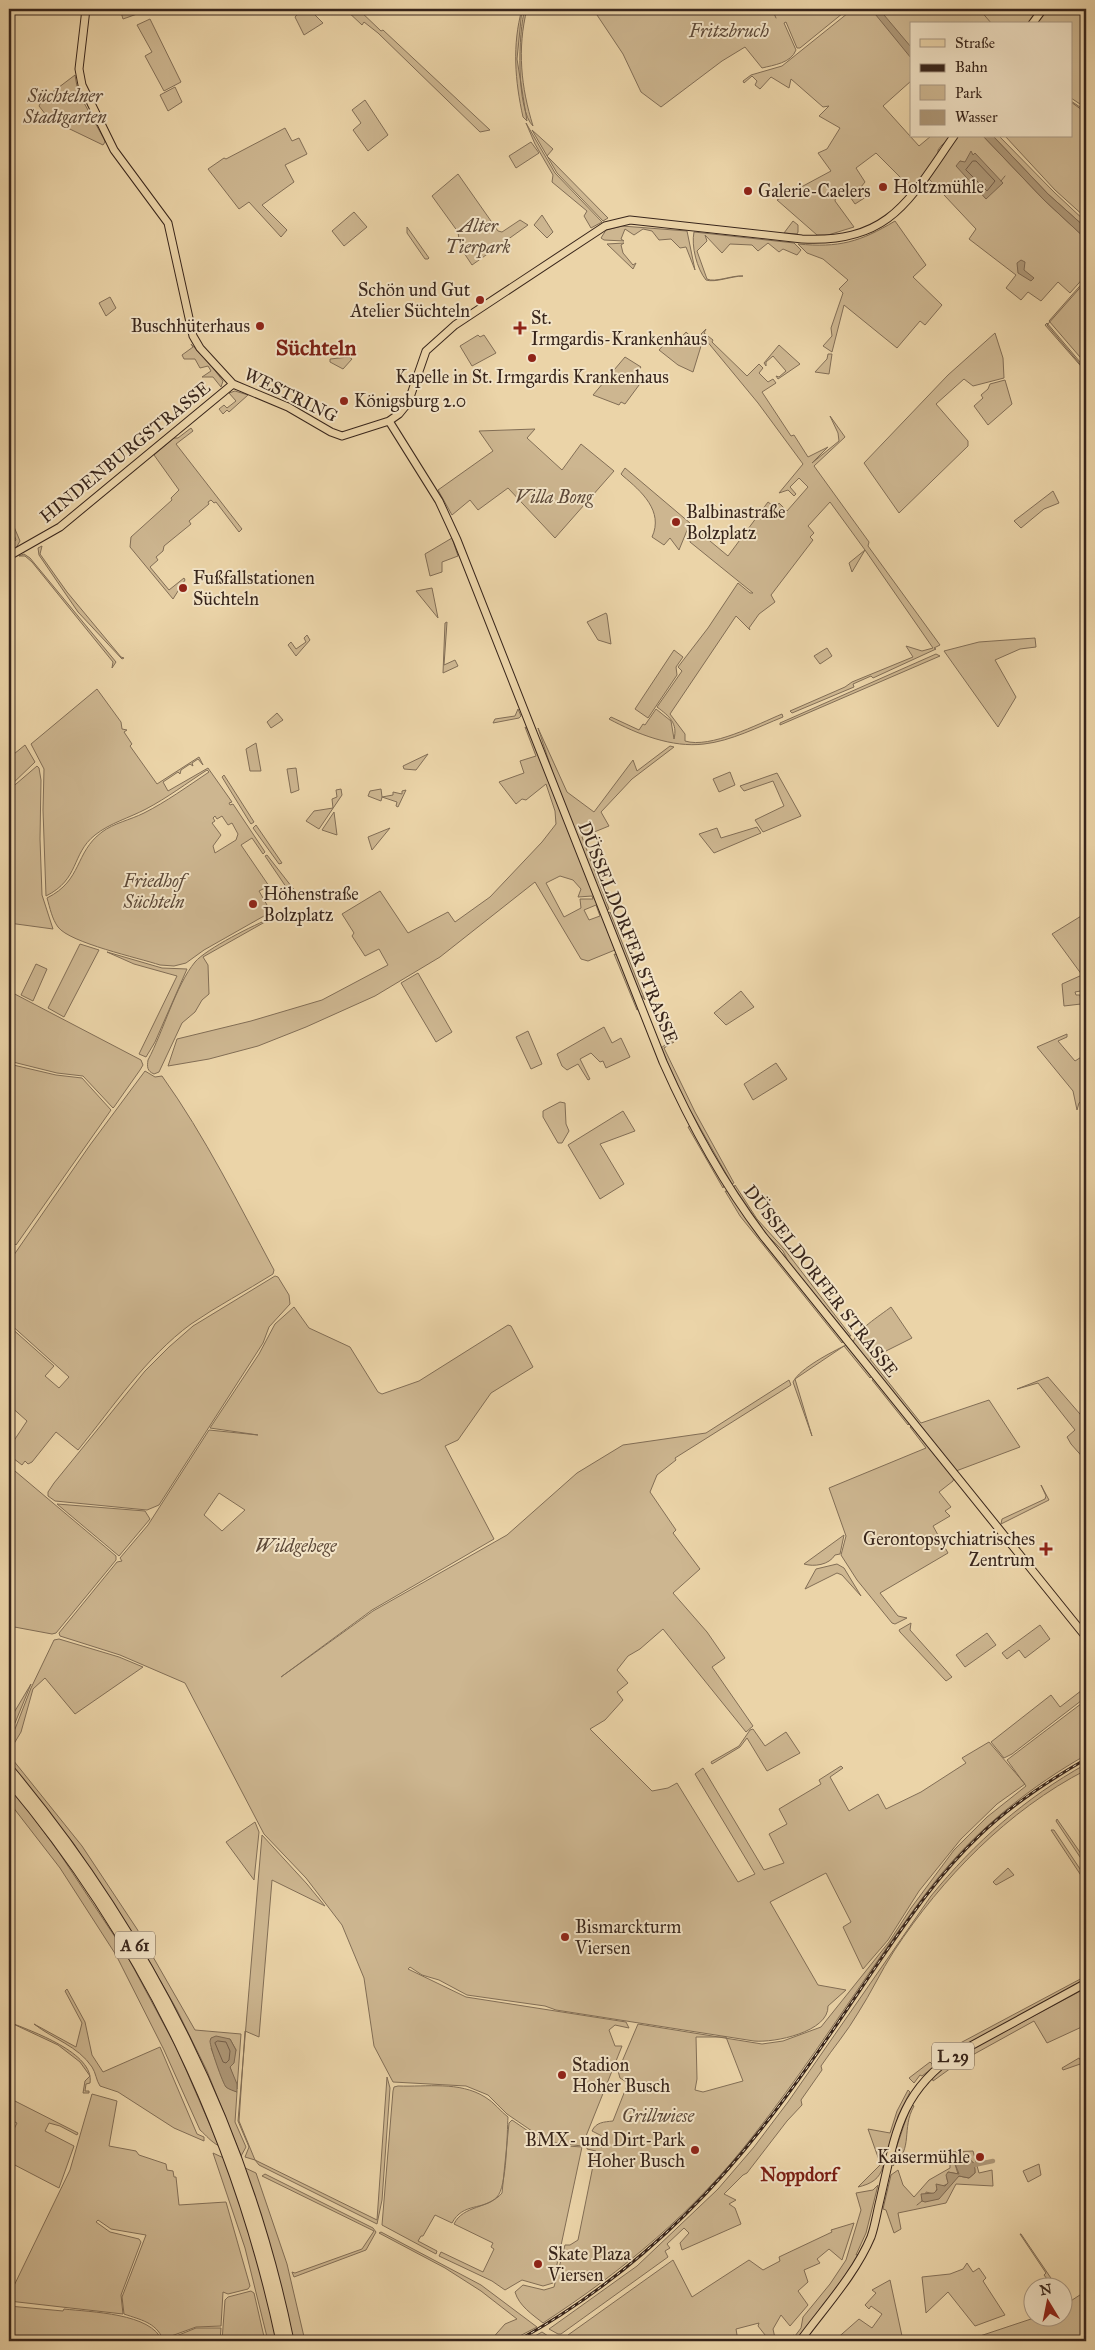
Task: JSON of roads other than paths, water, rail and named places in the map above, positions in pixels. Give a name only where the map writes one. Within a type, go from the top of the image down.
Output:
[{"type":"highway","name":"A 61","points":[[9,1769],[59,1832],[130,1936],[188,2042],[239,2173],[276,2285],[289,2341]]},
{"type":"highway","name":"A 61","points":[[9,1780],[54,1837],[123,1940],[181,2044],[226,2139]]},
{"type":"highway","name":"A 61","points":[[239,2173],[282,2341]]},
{"type":"main road","name":"WESTRING","points":[[86,9],[80,54],[80,76],[85,93],[122,162],[169,226],[193,336],[200,348],[233,384],[288,407],[337,435],[351,435],[389,422]]},
{"type":"main road","points":[[1033,22],[1043,9]]},
{"type":"main road","points":[[389,422],[408,403],[422,358],[436,340],[452,327],[605,226],[630,220],[802,239],[820,240],[844,237],[874,227],[905,205],[953,138]]},
{"type":"main road","name":"HINDENBURGSTRASSE","points":[[9,556],[60,527],[233,384]]},
{"type":"main road","name":"DÜSSELDORFER STRASSE","points":[[389,422],[439,501],[457,540],[651,1032],[678,1096],[722,1174],[752,1222],[1086,1637]]},
{"type":"main road","name":"L 29","points":[[800,2341],[861,2258],[872,2233],[888,2164],[901,2119],[913,2094],[939,2065],[986,2036],[1086,1983]]},
{"type":"water","points":[[871,9],[879,9],[910,46],[910,57]]},
{"type":"water","points":[[985,138],[995,138],[1048,194],[1086,228],[1086,239],[1044,200]]},
{"type":"water","points":[[971,151],[1003,183],[986,199],[956,166],[960,161],[965,162]]},
{"type":"water","points":[[1021,260],[1025,262],[1024,270],[1034,278],[1031,281],[1018,273],[1017,263]]},
{"type":"water","points":[[216,2036],[230,2039],[236,2050],[234,2063],[230,2067],[237,2084],[237,2092],[226,2087],[220,2073],[210,2041],[211,2038]]},
{"type":"water","points":[[958,2156],[971,2160],[975,2173],[969,2178],[959,2176],[939,2199],[922,2201],[921,2194],[934,2193],[937,2190],[936,2184],[945,2186],[948,2183],[946,2175],[948,2172],[959,2174],[954,2161]]},
{"type":"waterway","points":[[772,9],[776,18]]},
{"type":"waterway","points":[[979,9],[990,22]]},
{"type":"waterway","points":[[1072,103],[1086,113]]},
{"type":"waterway","points":[[1001,181],[1005,176]]},
{"type":"waterway","points":[[1086,281],[1047,325],[1086,371]]},
{"type":"waterway","points":[[974,2165],[993,2161]]},
{"type":"waterway","points":[[917,2205],[922,2201]]},
{"type":"railway","points":[[517,2341],[552,2320],[619,2273],[650,2247],[709,2190],[736,2160],[793,2088],[902,1929],[951,1865],[1004,1814],[1044,1785],[1086,1759]]},
{"type":"place","name":"Holtzmühle","points":[[883,187]]},
{"type":"place","name":"Galerie-Caelers","points":[[748,191]]},
{"type":"place","name":"Schön und Gut Atelier Süchteln","points":[[480,300]]},
{"type":"place","name":"Buschhüterhaus","points":[[260,326]]},
{"type":"place","name":"St. Irmgardis-Krankenhaus","points":[[520,328]]},
{"type":"place","name":"Kapelle in St. Irmgardis Krankenhaus","points":[[532,358]]},
{"type":"place","name":"Königsburg 2.0","points":[[344,401]]},
{"type":"place","name":"Balbinastraße Bolzplatz","points":[[676,522]]},
{"type":"place","name":"Fußfallstationen Süchteln","points":[[183,588]]},
{"type":"place","name":"Höhenstraße Bolzplatz","points":[[253,904]]},
{"type":"place","name":"Gerontopsychiatrisches Zentrum","points":[[1046,1549]]},
{"type":"place","name":"Bismarckturm Viersen","points":[[565,1937]]},
{"type":"place","name":"Stadion Hoher Busch","points":[[562,2075]]},
{"type":"place","name":"BMX- und Dirt-Park Hoher Busch","points":[[695,2150]]},
{"type":"place","name":"Kaisermühle","points":[[980,2157]]},
{"type":"place","name":"Skate Plaza Viersen","points":[[538,2264]]},
{"type":"district","name":"Süchteln","points":[[316,347]]},
{"type":"district","name":"Noppdorf","points":[[799,2174]]},
{"type":"park label","name":"Fritzbruch","points":[[729,31]]},
{"type":"park label","name":"Süchtelner Stadtgarten","points":[[65,106]]},
{"type":"park label","name":"Alter Tierpark","points":[[478,236]]},
{"type":"park label","name":"Villa Bong","points":[[554,497]]},
{"type":"park label","name":"Friedhof Süchteln","points":[[154,891]]},
{"type":"park label","name":"Wildgehege","points":[[296,1546]]},
{"type":"park label","name":"Grillwiese","points":[[658,2116]]}]
